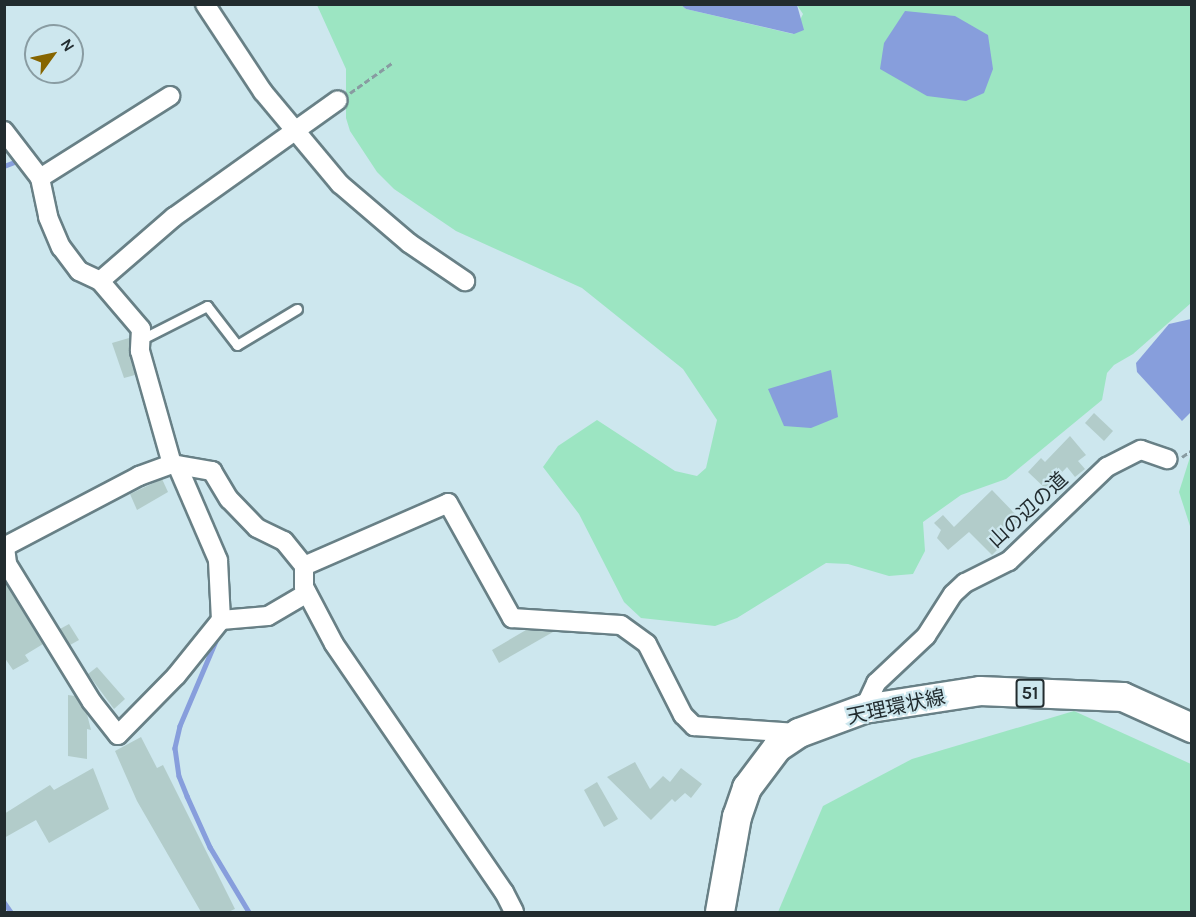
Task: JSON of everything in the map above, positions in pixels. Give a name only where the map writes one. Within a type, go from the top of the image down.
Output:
[{"type":"main road","name":"天理環状線","points":[[720,912],[737,817],[747,788],[777,748],[799,733],[864,709],[980,691],[1123,697],[1191,728]]},
{"type":"street","points":[[205,4],[294,132],[340,184],[408,243],[465,281]]},
{"type":"street","points":[[40,178],[170,96]]},
{"type":"street","points":[[100,281],[174,217],[338,100]]},
{"type":"street","points":[[4,131],[40,178],[48,218],[61,247],[79,271],[100,281],[127,309],[141,329],[140,351],[174,465],[218,560],[220,620],[176,676],[118,735],[92,702],[7,564],[4,547],[140,476],[174,465],[212,471],[229,499],[257,528],[284,541],[304,566],[307,593],[334,644],[504,892],[514,912]]},
{"type":"street","name":"山の辺の道","points":[[864,709],[876,683],[926,636],[953,594],[965,583],[1008,561],[1107,467],[1141,450],[1167,459]]},
{"type":"street","points":[[304,566],[448,503],[512,618],[621,625],[647,644],[682,715],[694,726],[799,733]]},
{"type":"street","points":[[220,620],[268,616],[307,593]]},
{"type":"lane","points":[[142,339],[207,306],[237,345],[297,309]]},
{"type":"path","points":[[338,100],[392,63]]},
{"type":"green space","points":[[317,5],[681,5],[686,9],[793,34],[803,14],[797,5],[1191,5],[1191,303],[1133,354],[1114,365],[1107,373],[1102,400],[1006,479],[961,495],[923,522],[925,551],[913,574],[889,576],[848,564],[826,563],[737,618],[715,626],[641,618],[624,602],[579,514],[543,467],[558,446],[597,420],[675,471],[697,476],[706,468],[717,420],[683,369],[582,288],[456,231],[394,189],[377,172],[350,131],[346,118],[346,69]]},
{"type":"green space","points":[[1191,454],[1192,529],[1179,492]]},
{"type":"green space","points":[[1074,711],[1191,764],[1191,912],[778,912],[823,806],[912,759]]},
{"type":"water","points":[[681,5],[797,5],[804,30],[794,34],[686,9]]},
{"type":"water","points":[[905,11],[955,16],[988,35],[993,69],[984,93],[966,101],[927,96],[880,69],[884,43]]},
{"type":"water","points":[[1191,319],[1191,412],[1182,421],[1137,372],[1136,363],[1169,324]]},
{"type":"water","points":[[831,370],[838,417],[811,428],[784,426],[768,389]]},
{"type":"building","points":[[129,338],[135,375],[124,378],[112,343]]},
{"type":"building","points":[[1094,413],[1113,431],[1104,441],[1085,423]]},
{"type":"building","points":[[1070,436],[1086,455],[1078,461],[1085,469],[1075,477],[1067,467],[1046,489],[1028,472],[1041,458],[1045,462]]},
{"type":"building","points":[[162,479],[168,492],[137,510],[130,494]]},
{"type":"building","points":[[992,490],[1020,519],[1003,536],[1007,540],[992,555],[969,532],[948,550],[937,538],[941,530],[934,523],[943,515],[954,527]]},
{"type":"building","points":[[4,581],[43,644],[25,655],[29,661],[13,670],[4,657]]},
{"type":"building","points":[[69,624],[79,640],[70,645],[60,629]]},
{"type":"building","points":[[526,630],[553,632],[499,663],[492,650]]},
{"type":"building","points":[[97,667],[125,699],[114,709],[88,674]]},
{"type":"building","points":[[68,695],[75,696],[87,714],[91,730],[87,729],[87,759],[68,756]]},
{"type":"building","points":[[141,737],[157,768],[163,765],[235,909],[228,912],[201,912],[137,801],[115,751]]},
{"type":"building","points":[[635,762],[650,789],[663,776],[670,782],[681,768],[702,784],[691,798],[685,793],[675,802],[672,799],[651,820],[607,777]]},
{"type":"building","points":[[93,768],[109,809],[49,843],[36,820],[4,838],[4,814],[50,785],[54,790]]},
{"type":"building","points":[[597,782],[618,819],[604,827],[584,790]]},
{"type":"waterway","points":[[4,166],[22,159]]},
{"type":"waterway","points":[[219,634],[180,726],[175,748],[179,776],[210,847],[249,912]]},
{"type":"waterway","points":[[4,902],[11,912]]}]
